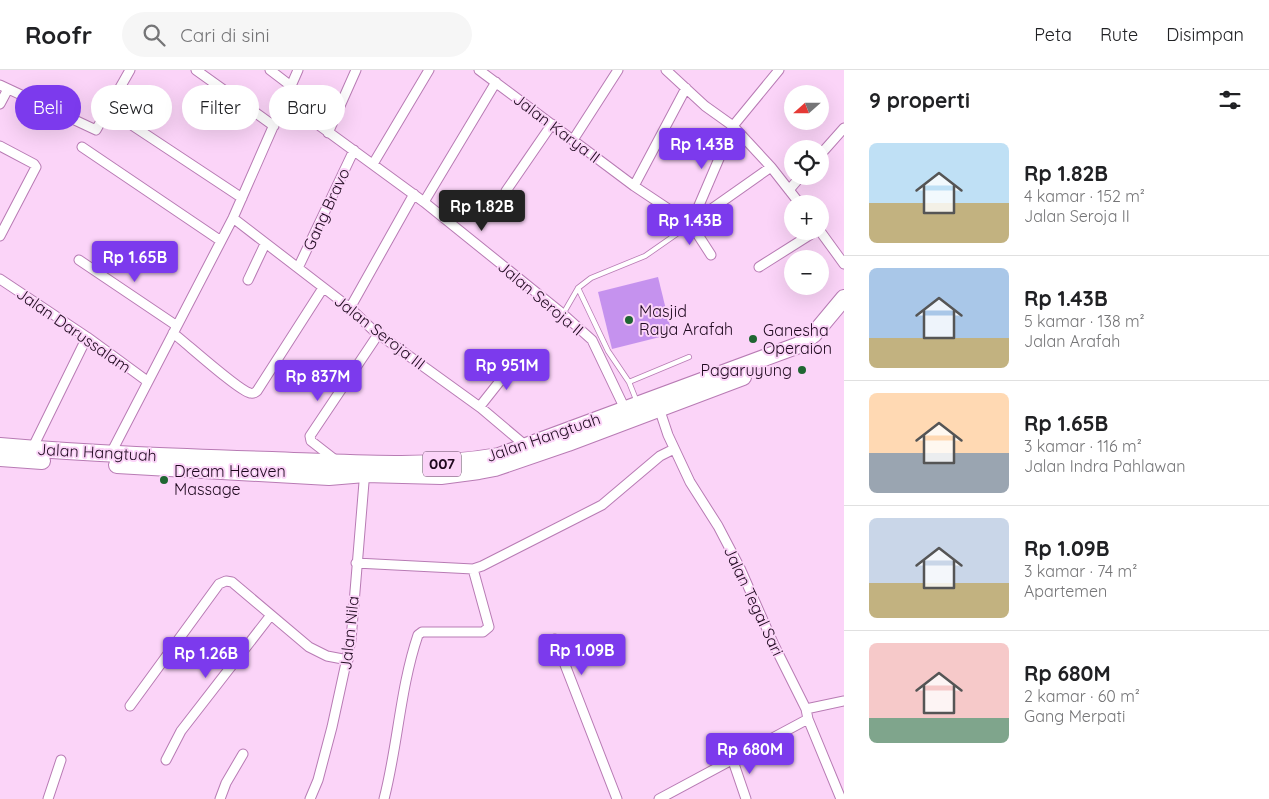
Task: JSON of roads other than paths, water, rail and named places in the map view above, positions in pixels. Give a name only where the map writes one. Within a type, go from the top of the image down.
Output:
[{"type":"highway","name":"Jalan Hangtuah","points":[[1,456],[110,460],[339,463],[365,469],[441,476],[479,471],[495,468],[631,407],[799,345],[814,334],[844,298]]},
{"type":"highway","name":"Jalan Hangtuah","points":[[1,456],[32,449],[110,460],[329,477],[365,469],[442,464],[499,456],[526,446],[567,437],[659,408],[804,354],[819,344],[844,315]]},
{"type":"street","points":[[122,85],[130,70]]},
{"type":"street","points":[[196,70],[269,122]]},
{"type":"street","points":[[270,70],[290,85]]},
{"type":"street","points":[[291,85],[298,70]]},
{"type":"street","points":[[328,132],[356,70]]},
{"type":"street","points":[[374,164],[428,70]]},
{"type":"street","name":"Jalan Karya II","points":[[479,70],[634,186],[691,224]]},
{"type":"street","points":[[573,140],[618,70]]},
{"type":"street","points":[[666,70],[733,126],[771,167],[793,195]]},
{"type":"street","points":[[691,224],[733,126],[779,70]]},
{"type":"street","points":[[424,202],[496,82]]},
{"type":"street","points":[[0,104],[4,87],[91,128]]},
{"type":"street","points":[[634,186],[686,88]]},
{"type":"street","points":[[506,191],[552,124]]},
{"type":"street","points":[[829,145],[844,128]]},
{"type":"street","points":[[139,130],[242,198]]},
{"type":"street","points":[[110,460],[148,381],[233,218],[272,130]]},
{"type":"street","name":"Jalan Seroja II","points":[[325,130],[414,194],[563,314],[592,340],[631,407]]},
{"type":"street","points":[[0,146],[34,164],[36,167],[0,236]]},
{"type":"street","points":[[82,148],[221,241]]},
{"type":"street","name":"Gang Bravo","points":[[298,268],[354,150]]},
{"type":"street","points":[[691,224],[771,167]]},
{"type":"street","points":[[789,190],[793,185]]},
{"type":"street","points":[[350,308],[414,194]]},
{"type":"street","name":"Jalan Seroja III","points":[[233,218],[350,308],[379,334],[481,408],[526,446]]},
{"type":"street","points":[[691,224],[711,255]]},
{"type":"street","points":[[759,267],[802,240]]},
{"type":"street","points":[[827,240],[844,264]]},
{"type":"street","points":[[248,280],[265,244]]},
{"type":"street","points":[[79,260],[175,329],[231,380],[248,393],[254,394],[323,288]]},
{"type":"street","name":"Jalan Darussalam","points":[[0,279],[87,337],[148,381]]},
{"type":"street","points":[[339,463],[311,441],[310,436],[379,334]]},
{"type":"street","points":[[32,449],[87,337]]},
{"type":"street","points":[[481,408],[481,405],[500,381],[500,370]]},
{"type":"street","name":"Jalan Tegal Sari","points":[[659,408],[674,449],[690,482],[718,526],[740,568],[774,645],[806,708],[808,719],[841,799]]},
{"type":"street","points":[[356,563],[473,569],[602,505],[660,456],[674,449]]},
{"type":"street","name":"Jalan Nila","points":[[310,799],[318,780],[348,660],[365,469]]},
{"type":"street","points":[[384,799],[418,635],[422,632],[482,632],[489,627],[473,569]]},
{"type":"street","points":[[130,706],[219,584],[226,581],[232,582],[309,647],[327,656],[348,660]]},
{"type":"street","points":[[166,760],[181,731],[271,615]]},
{"type":"street","points":[[555,639],[616,799]]},
{"type":"street","points":[[806,708],[844,701]]},
{"type":"street","points":[[659,799],[732,758],[808,719]]},
{"type":"street","points":[[220,799],[243,754]]},
{"type":"street","points":[[732,758],[746,799]]},
{"type":"street","points":[[48,799],[61,760]]},
{"type":"lane","points":[[563,314],[578,288],[591,278],[645,256],[691,224]]},
{"type":"lane","points":[[578,288],[608,351],[628,382],[631,407]]},
{"type":"lane","points":[[628,382],[689,357]]},
{"type":"place","name":"Masjid Raya Arafah","points":[[629,320]]},
{"type":"place","name":"Ganesha Operaion","points":[[753,339]]},
{"type":"place","name":"Pagaruyung","points":[[802,370]]},
{"type":"place","name":"Dream Heaven Massage","points":[[164,480]]}]
